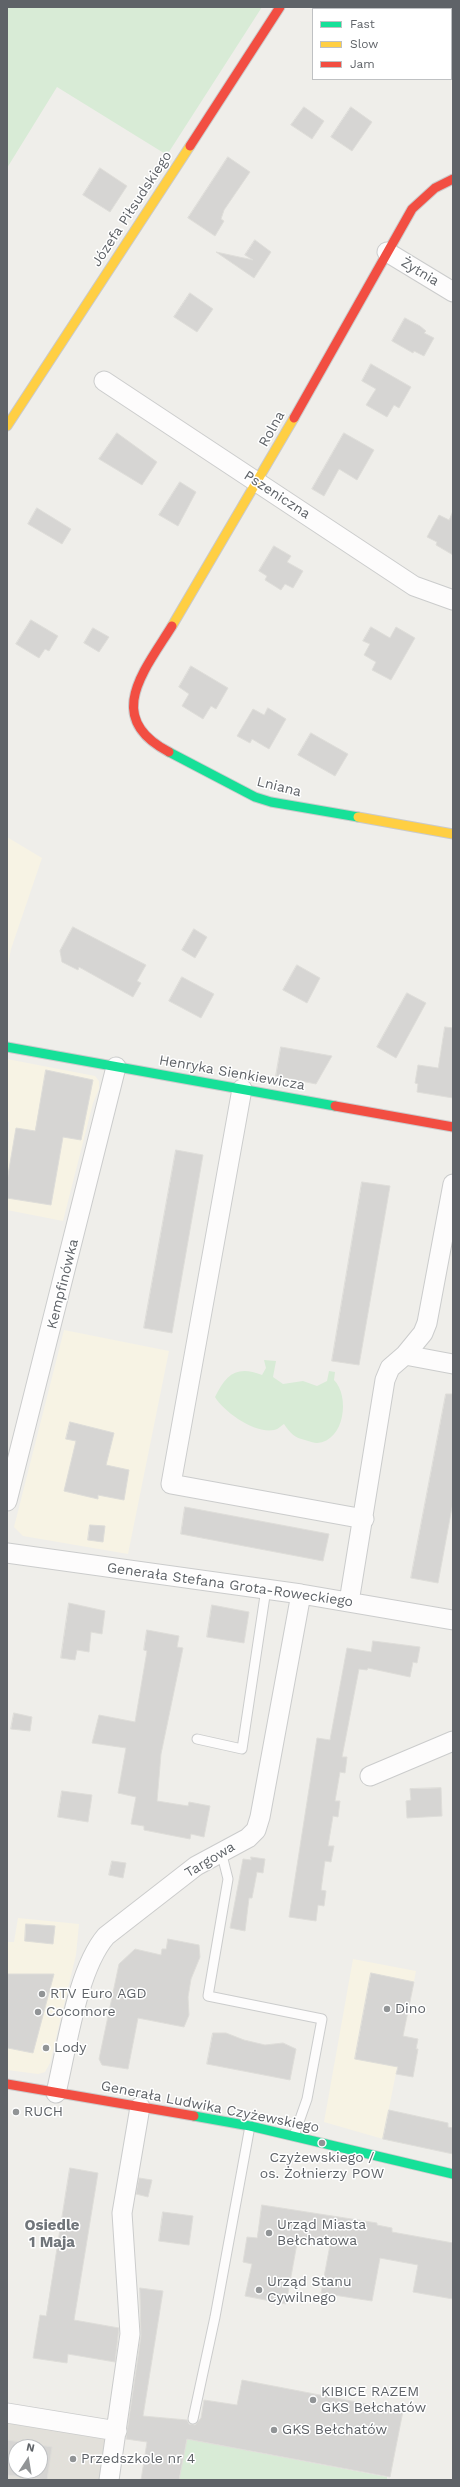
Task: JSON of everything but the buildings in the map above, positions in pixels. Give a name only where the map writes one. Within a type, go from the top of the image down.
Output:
[{"type":"street","name":"Józefa Piłsudskiego","points":[[7,426],[280,7]]},
{"type":"street","name":"Rolna","points":[[133,707],[135,690],[144,672],[258,483],[412,209],[435,188],[453,179]]},
{"type":"street","name":"Żytnia","points":[[388,252],[453,292]]},
{"type":"street","name":"Pszeniczna","points":[[104,381],[414,586],[453,600]]},
{"type":"street","name":"Lniana","points":[[133,707],[138,727],[152,743],[255,797],[271,802],[453,834]]},
{"type":"street","name":"Henryka Sienkiewicza","points":[[7,1047],[453,1127]]},
{"type":"street","name":"Kempfinówka","points":[[7,1501],[116,1067]]},
{"type":"street","points":[[242,1089],[171,1484],[364,1519]]},
{"type":"street","points":[[349,1602],[364,1519],[366,1494],[384,1380],[390,1368],[405,1355],[423,1333],[427,1323],[453,1184]]},
{"type":"street","points":[[405,1355],[453,1364]]},
{"type":"street","name":"Generała Stefana Grota-Roweckiego","points":[[7,1553],[301,1594],[453,1620]]},
{"type":"street","name":"Targowa","points":[[56,2092],[82,1983],[95,1948],[106,1936],[196,1866],[248,1838],[256,1830],[260,1817],[301,1594]]},
{"type":"street","points":[[370,1776],[453,1741]]},
{"type":"street","name":"Generała Ludwika Czyżewskiego","points":[[7,2084],[250,2126],[453,2174]]},
{"type":"street","points":[[109,2480],[130,2334],[122,2213],[140,2108]]},
{"type":"street","points":[[7,2414],[117,2431]]},
{"type":"lane","points":[[197,1739],[242,1749],[266,1590]]},
{"type":"lane","points":[[222,1851],[228,1879],[208,1996],[322,2019],[307,2099],[294,2136]]},
{"type":"lane","points":[[192,2420],[215,2317],[250,2126]]},
{"type":"shaded area","points":[[7,837],[42,858],[11,949],[7,969]]},
{"type":"shaded area","points":[[7,1059],[95,1076],[99,1081],[99,1089],[93,1103],[63,1221],[7,1210],[9,1122],[7,1121]]},
{"type":"shaded area","points":[[64,1330],[169,1351],[128,1554],[23,1536],[14,1527]]},
{"type":"shaded area","points":[[18,1918],[79,1924],[76,1955],[50,2063],[45,2072],[38,2074],[7,2070],[7,1942],[14,1942]]},
{"type":"shaded area","points":[[353,1959],[416,1971],[383,2139],[324,2122]]},
{"type":"shaded area","name":"Przedszkole nr 4","points":[[7,2422],[110,2439],[103,2480],[7,2480]]},
{"type":"green space","points":[[7,7],[262,7],[167,155],[57,87],[7,168]]},
{"type":"green space","points":[[264,1360],[276,1361],[273,1377],[283,1384],[303,1381],[317,1386],[327,1381],[329,1371],[335,1372],[334,1380],[339,1387],[343,1406],[342,1417],[334,1435],[326,1440],[316,1443],[301,1439],[291,1432],[284,1424],[275,1430],[258,1429],[241,1421],[219,1403],[215,1397],[223,1382],[228,1377],[239,1372],[246,1371],[262,1375],[266,1368]]},
{"type":"green space","points":[[187,2439],[387,2477],[387,2480],[179,2480]]},
{"type":"traffic: fast","points":[[169,752],[255,797],[271,802],[358,817]]},
{"type":"traffic: fast","points":[[7,1047],[335,1106]]},
{"type":"traffic: fast","points":[[194,2116],[250,2126],[453,2174]]},
{"type":"traffic: slow","points":[[7,426],[190,146]]},
{"type":"traffic: slow","points":[[172,626],[294,418]]},
{"type":"traffic: slow","points":[[358,817],[453,834]]},
{"type":"traffic: jam","points":[[190,146],[280,7]]},
{"type":"traffic: jam","points":[[294,418],[412,209],[435,188],[453,179]]},
{"type":"traffic: jam","points":[[169,752],[149,739],[138,724],[134,709],[135,693],[141,677],[172,626]]},
{"type":"traffic: jam","points":[[335,1106],[453,1127]]},
{"type":"traffic: jam","points":[[7,2084],[194,2116]]},
{"type":"place","name":"RTV Euro AGD","points":[[42,1994]]},
{"type":"place","name":"Dino","points":[[387,2009]]},
{"type":"place","name":"Cocomore","points":[[38,2012]]},
{"type":"place","name":"Lody","points":[[46,2048]]},
{"type":"place","name":"RUCH","points":[[16,2112]]},
{"type":"place","name":"Czyżewskiego / os. Żołnierzy POW","points":[[322,2143]]},
{"type":"place","name":"Urząd Miasta Bełchatowa","points":[[269,2233]]},
{"type":"place","name":"Urząd Stanu Cywilnego","points":[[259,2290]]},
{"type":"place","name":"KIBICE RAZEM GKS Bełchatów","points":[[313,2400]]},
{"type":"place","name":"GKS Bełchatów","points":[[274,2430]]},
{"type":"place","name":"Przedszkole nr 4","points":[[73,2459]]},
{"type":"district","name":"Osiedle 1 Maja","points":[[52,2234]]}]
